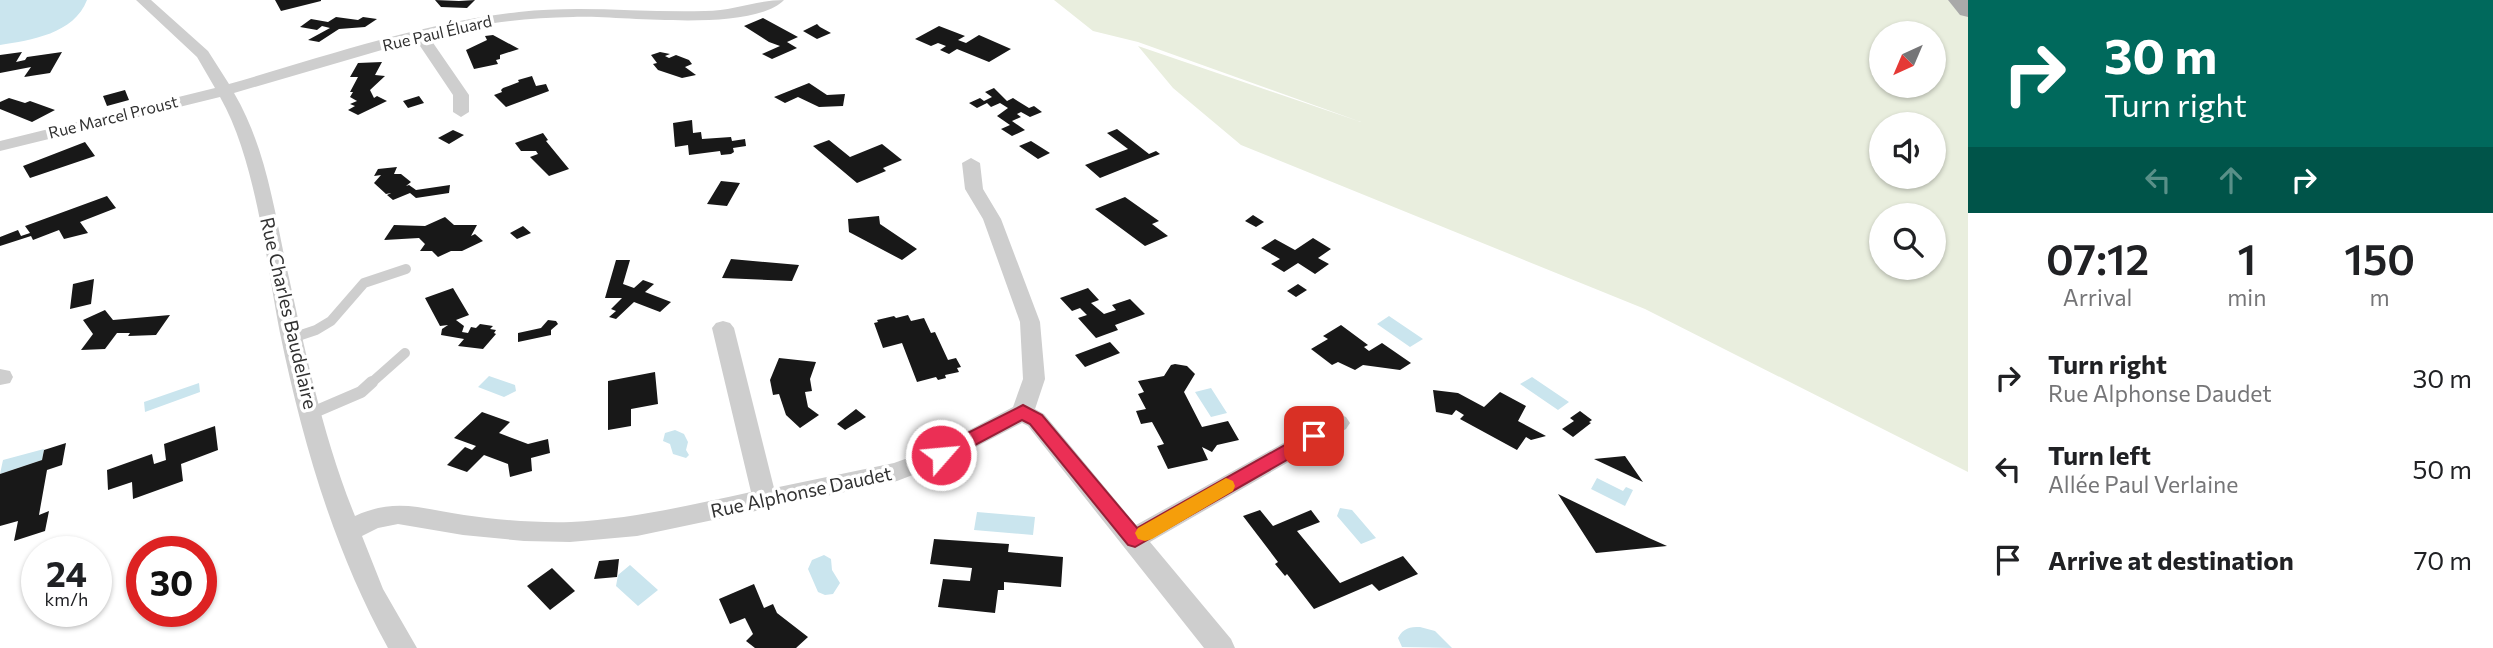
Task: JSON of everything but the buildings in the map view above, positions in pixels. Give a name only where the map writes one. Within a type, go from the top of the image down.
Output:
[{"type":"main road","points":[[1959,0],[1968,10]]},
{"type":"street","name":"Rue Charles Baudelaire","points":[[143,0],[202,54],[241,119],[255,161],[292,338],[331,488],[372,593],[404,648]]},
{"type":"street","name":"Rue Paul Éluard","points":[[226,90],[479,21],[542,13],[714,15],[754,9],[777,0]]},
{"type":"street","points":[[420,35],[461,95],[461,112]]},
{"type":"street","name":"Rue Marcel Proust","points":[[0,146],[226,90]]},
{"type":"street","points":[[971,163],[974,189],[992,219],[1030,322],[1034,379],[1023,412],[1036,420],[1221,648]]},
{"type":"street","points":[[723,328],[765,500]]},
{"type":"street","name":"Rue Alphonse Daudet","points":[[346,532],[373,519],[398,514],[463,525],[524,531],[615,529],[897,472],[941,455],[1023,412]]},
{"type":"street","points":[[1135,539],[1338,423]]},
{"type":"lane","points":[[292,338],[316,330],[331,321],[363,283],[406,269]]},
{"type":"lane","points":[[312,413],[361,392],[405,353]]},
{"type":"green space","points":[[1054,0],[1968,0],[1968,472],[1645,309],[1241,145],[1173,88],[1138,46],[1361,122],[1138,42],[1093,31]]},
{"type":"water","points":[[0,0],[87,0],[81,11],[62,28],[38,38],[0,45]]},
{"type":"water","points":[[1389,316],[1423,339],[1410,347],[1377,324]]},
{"type":"water","points":[[489,376],[515,385],[516,391],[504,397],[478,387]]},
{"type":"water","points":[[1532,377],[1569,402],[1558,410],[1520,384]]},
{"type":"water","points":[[199,383],[200,392],[145,412],[144,402]]},
{"type":"water","points":[[1211,388],[1227,413],[1211,417],[1195,392]]},
{"type":"water","points":[[675,430],[684,434],[688,442],[686,450],[689,455],[686,458],[673,454],[670,444],[663,441],[665,433]]},
{"type":"water","points":[[44,449],[42,460],[0,474],[3,460]]},
{"type":"water","points":[[1597,478],[1623,491],[1626,487],[1633,490],[1625,506],[1591,489]]},
{"type":"water","points":[[1340,508],[1352,510],[1376,538],[1361,544],[1337,516]]},
{"type":"water","points":[[977,512],[1035,517],[1033,535],[974,530]]},
{"type":"water","points":[[824,555],[831,559],[832,570],[840,583],[833,594],[818,592],[808,569],[812,560]]},
{"type":"water","points":[[630,565],[658,590],[638,606],[616,586],[618,575]]},
{"type":"water","points":[[1420,627],[1435,631],[1452,648],[1402,647],[1398,638],[1402,632]]},
{"type":"slow traffic","points":[[1145,533],[1226,486]]},
{"type":"route","points":[[941,455],[1015,415],[1023,412],[1030,415],[1135,539],[1314,436]]}]
